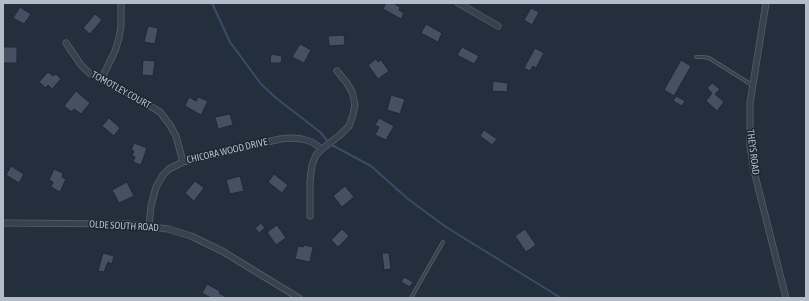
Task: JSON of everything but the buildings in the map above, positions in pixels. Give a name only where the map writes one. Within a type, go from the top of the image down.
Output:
[{"type":"street","points":[[101,80],[115,51],[119,38],[121,26],[121,3]]},
{"type":"street","name":"THEYS ROAD","points":[[766,3],[750,103],[750,146],[754,172],[786,298]]},
{"type":"street","points":[[462,4],[498,26]]},
{"type":"street","name":"TOMOTLEY COURT","points":[[66,43],[81,65],[89,73],[142,100],[160,112],[176,136],[183,162]]},
{"type":"street","points":[[310,216],[310,181],[312,165],[316,155],[340,136],[349,126],[354,115],[355,104],[352,92],[337,70]]},
{"type":"street","name":"CHICORA WOOD DRIVE","points":[[149,226],[156,187],[163,175],[169,169],[183,162],[280,139],[302,138],[312,142],[322,149]]},
{"type":"street","name":"OLDE SOUTH ROAD","points":[[3,223],[128,224],[168,229],[191,236],[222,252],[299,298]]},
{"type":"lane","points":[[696,57],[709,58],[753,85]]},
{"type":"lane","points":[[411,298],[443,242]]},
{"type":"waterway","points":[[212,3],[230,42],[261,84],[276,98],[320,132],[330,144],[371,166],[408,199],[446,227],[561,298]]}]
